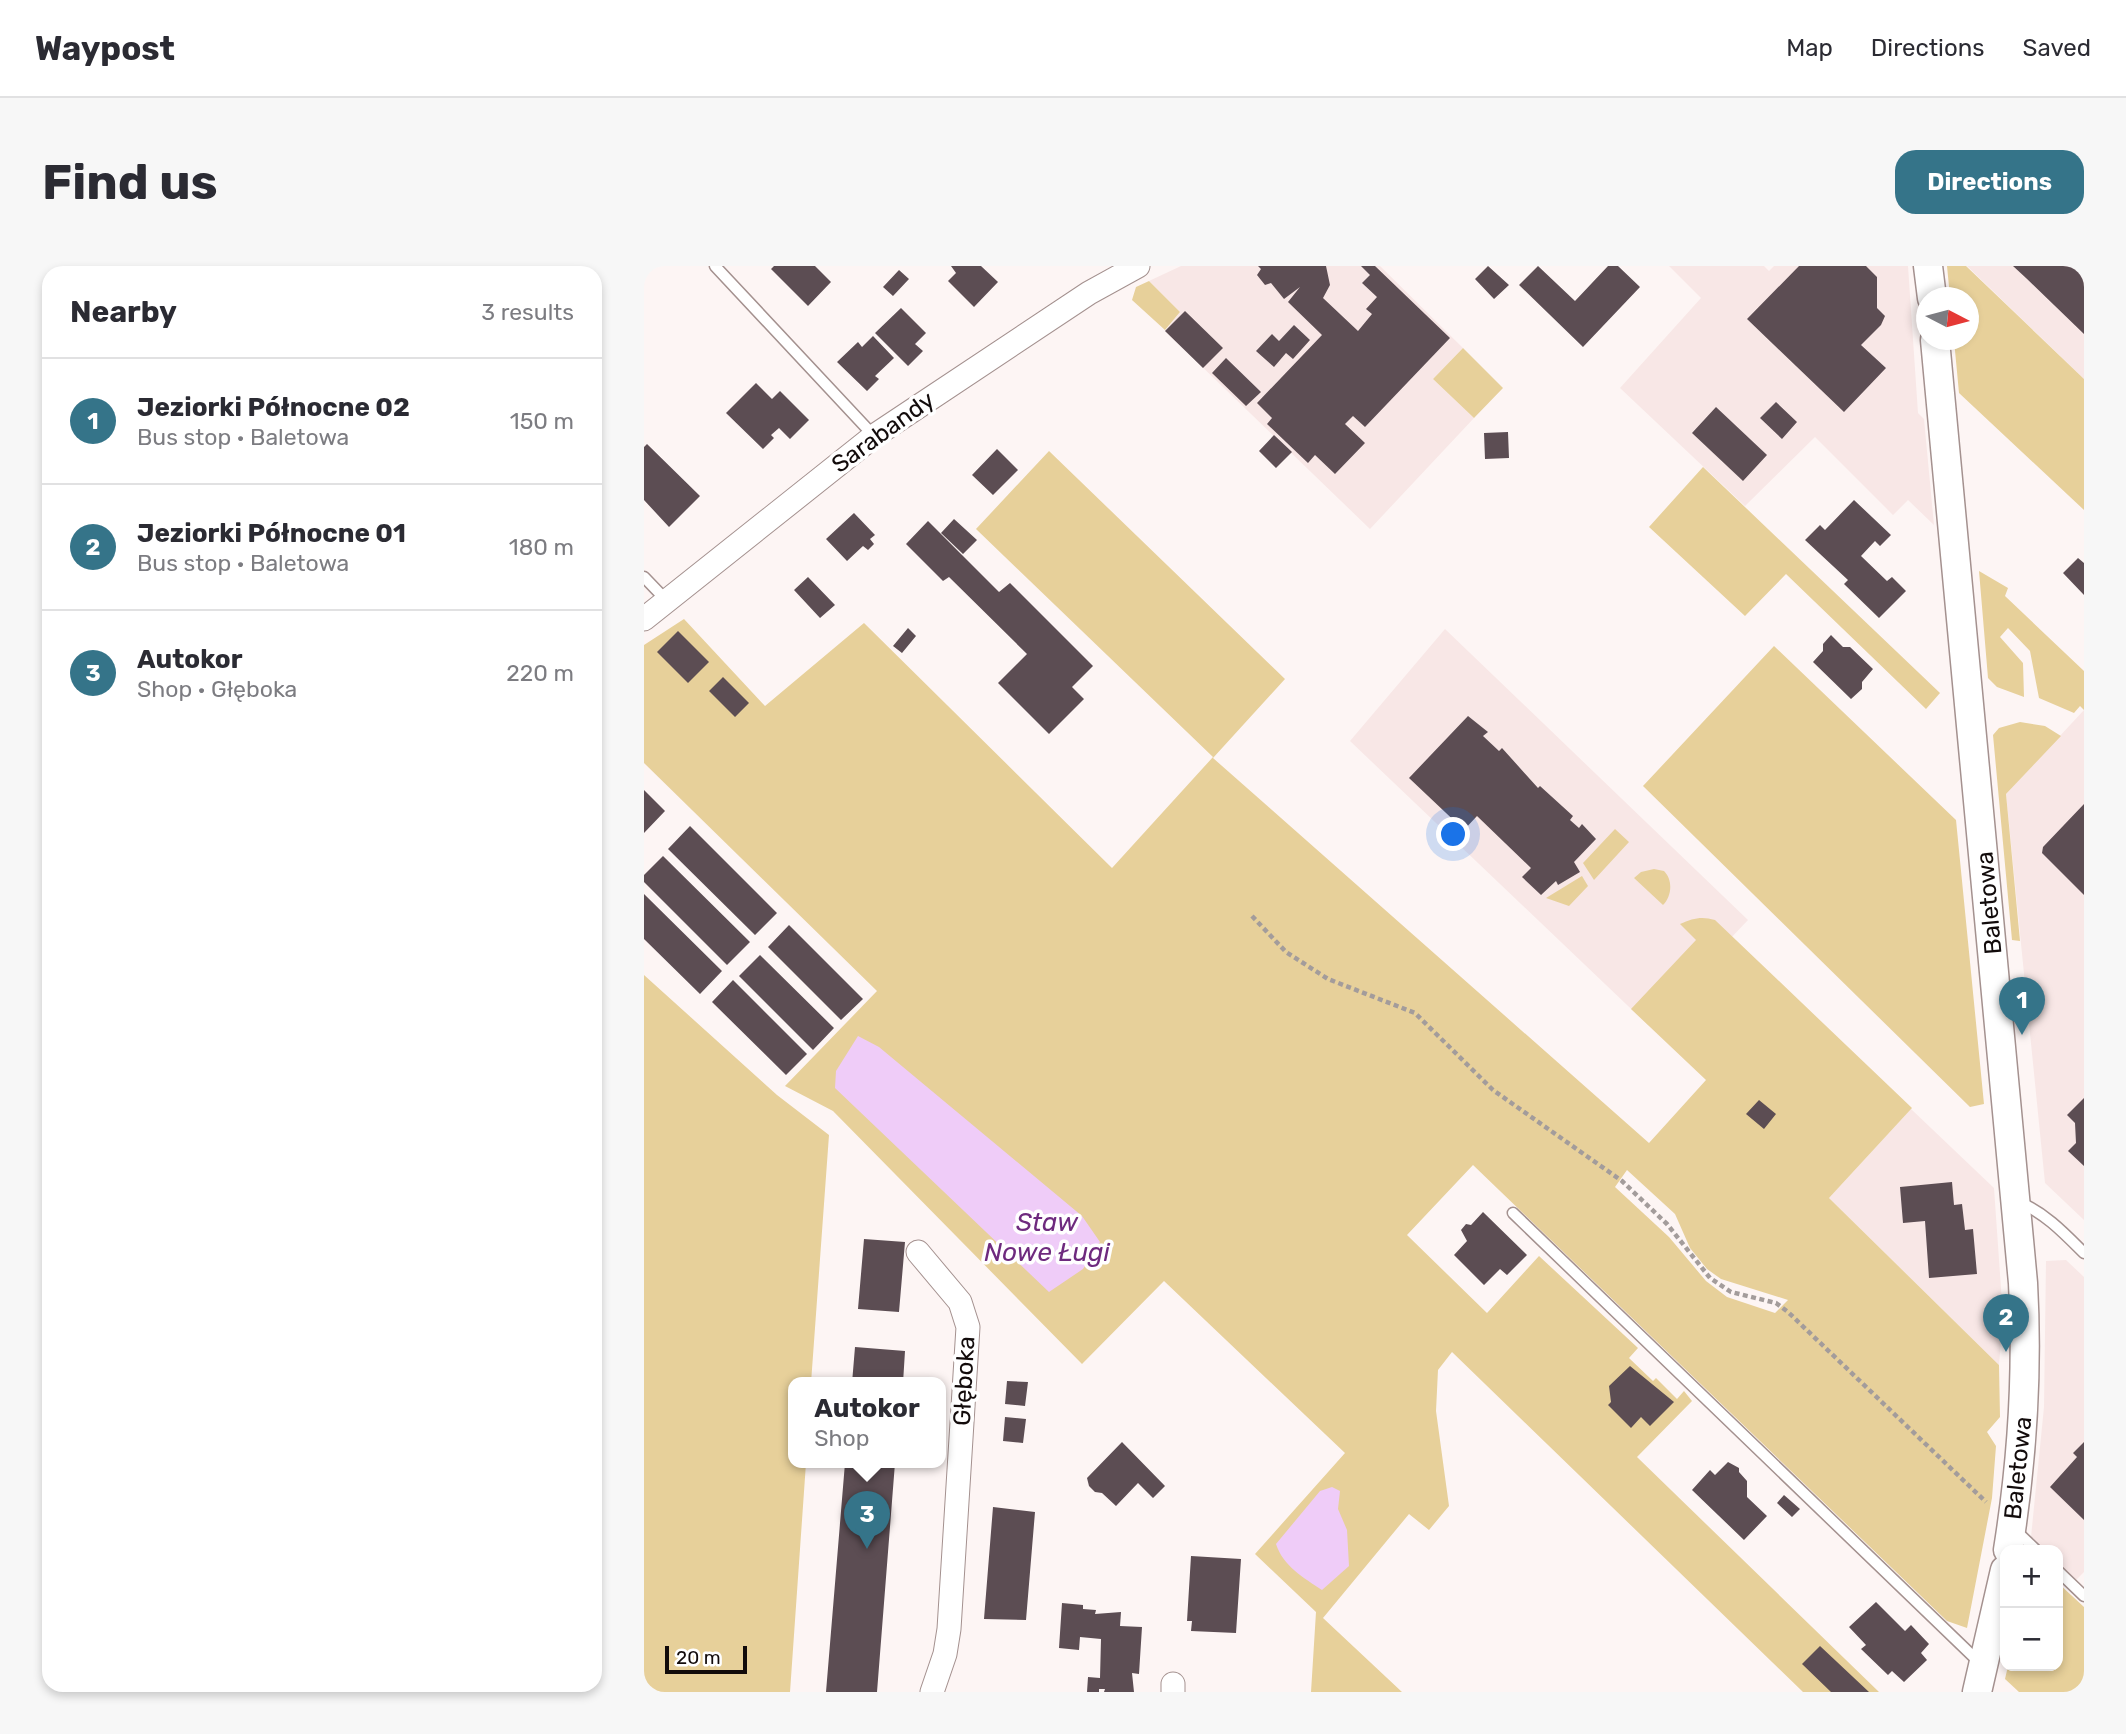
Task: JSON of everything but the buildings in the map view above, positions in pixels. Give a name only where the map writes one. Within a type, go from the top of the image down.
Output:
[{"type":"street","name":"Sarabandy","points":[[644,619],[874,436],[1079,299],[1138,266]]},
{"type":"street","points":[[1928,266],[1930,287]]},
{"type":"street","name":"Baletowa","points":[[1937,350],[2017,1201],[2025,1355],[2022,1449],[2010,1539]]},
{"type":"street","name":"Głęboka","points":[[918,1252],[960,1302],[968,1327],[948,1629],[945,1654],[932,1692]]},
{"type":"street","points":[[1980,1679],[2000,1592]]},
{"type":"lane","points":[[715,266],[874,436]]},
{"type":"lane","points":[[644,577],[668,602]]},
{"type":"lane","points":[[2017,1201],[2042,1214],[2084,1253]]},
{"type":"lane","points":[[1513,1213],[1980,1679]]},
{"type":"lane","points":[[2063,1576],[2084,1597]]},
{"type":"path","points":[[1252,916],[1286,952],[1328,979],[1415,1013],[1493,1090],[1622,1181],[1667,1224],[1710,1278],[1731,1292],[1776,1303],[1788,1312],[2010,1539]]},
{"type":"shaded area","points":[[1181,266],[1380,266],[1463,348],[1433,379],[1474,418],[1370,529],[1165,331],[1180,312],[1149,281]]},
{"type":"shaded area","points":[[1669,266],[1764,266],[1769,271],[1774,266],[1908,266],[1918,413],[1924,419],[1934,525],[1908,500],[1893,515],[1815,437],[1745,506],[1620,388],[1701,298]]},
{"type":"shaded area","points":[[1947,266],[1966,266],[2084,379],[2084,510],[1959,393],[1955,350],[1979,350],[1979,287],[1949,287]]},
{"type":"shaded area","points":[[1967,266],[2084,266],[2084,379]]},
{"type":"shaded area","points":[[1149,281],[1180,312],[1165,330],[1132,300],[1136,287]]},
{"type":"shaded area","points":[[1463,348],[1503,388],[1474,418],[1433,379]]},
{"type":"shaded area","points":[[1049,451],[1285,679],[1213,758],[1649,1143],[1706,1080],[1631,1009],[1696,940],[1680,924],[1698,918],[1715,920],[1912,1108],[1829,1198],[1999,1365],[2000,1417],[1987,1432],[1996,1446],[1992,1498],[1967,1628],[1947,1621],[1473,1165],[1407,1235],[1487,1313],[1539,1256],[1638,1348],[1629,1358],[1653,1381],[1656,1378],[1677,1399],[1684,1391],[1692,1401],[1637,1457],[1879,1692],[1803,1692],[1452,1352],[1438,1370],[1436,1411],[1449,1506],[1429,1530],[1409,1514],[1323,1618],[1402,1692],[1311,1692],[1316,1612],[1255,1554],[1345,1453],[1164,1281],[1082,1364],[833,1111],[785,1086],[877,991],[644,763],[644,645],[684,619],[765,706],[864,623],[1112,868],[1213,757],[976,529]],"holes":[[[1627,1170],[1675,1214],[1690,1248],[1707,1269],[1721,1279],[1788,1300],[1775,1313],[1727,1297],[1706,1281],[1669,1237],[1615,1187]]]},
{"type":"shaded area","points":[[1703,467],[1940,693],[1926,709],[1786,574],[1745,616],[1649,527]]},
{"type":"shaded area","points":[[1979,571],[2008,588],[2005,596],[2084,671],[2084,710],[2080,706],[2074,713],[2039,698],[2030,651],[2008,628],[2000,637],[2023,663],[2024,697],[1997,687],[1988,678]]},
{"type":"shaded area","points":[[1445,629],[1748,920],[1648,1025],[1350,741]]},
{"type":"shaded area","points":[[1774,646],[1956,820],[1984,1104],[1970,1107],[1643,786]]},
{"type":"shaded area","points":[[2084,710],[2084,1220],[2045,1183],[2006,794]]},
{"type":"shaded area","points":[[2020,722],[2045,726],[2061,736],[2006,794],[2020,941],[2012,940],[1993,735],[1999,728]]},
{"type":"shaded area","points":[[1615,829],[1629,842],[1594,880],[1583,863]]},
{"type":"shaded area","points":[[1654,869],[1664,871],[1670,883],[1670,893],[1663,905],[1634,878],[1641,872]]},
{"type":"shaded area","points":[[1582,876],[1588,886],[1569,906],[1546,898]]},
{"type":"shaded area","points":[[644,975],[777,1095],[829,1135],[811,1377],[788,1377],[788,1468],[806,1468],[790,1692],[644,1692]]},
{"type":"shaded area","points":[[1911,1109],[1994,1188],[2003,1317],[1999,1365],[1829,1198]]},
{"type":"shaded area","points":[[2066,1260],[2084,1277],[2084,1572],[2076,1580],[2063,1568],[2063,1545],[2040,1545],[2031,1537],[2044,1407],[2046,1261]]},
{"type":"shaded area","points":[[2063,1588],[2084,1607],[2084,1692],[2019,1692],[2005,1679],[2007,1671],[2063,1671]]},
{"type":"water","name":"Staw Nowe Ługi","points":[[858,1036],[879,1047],[1082,1216],[1100,1242],[1083,1269],[1049,1292],[835,1088],[836,1071]]},
{"type":"water","points":[[1332,1487],[1340,1491],[1338,1509],[1347,1530],[1349,1566],[1322,1590],[1289,1565],[1276,1544],[1320,1491]]},
{"type":"place","name":"Jeziorki Północne 02","points":[[2022,1035]]},
{"type":"place","name":"Jeziorki Północne 01","points":[[2006,1352]]},
{"type":"place","name":"Autokor","points":[[867,1549]]}]
